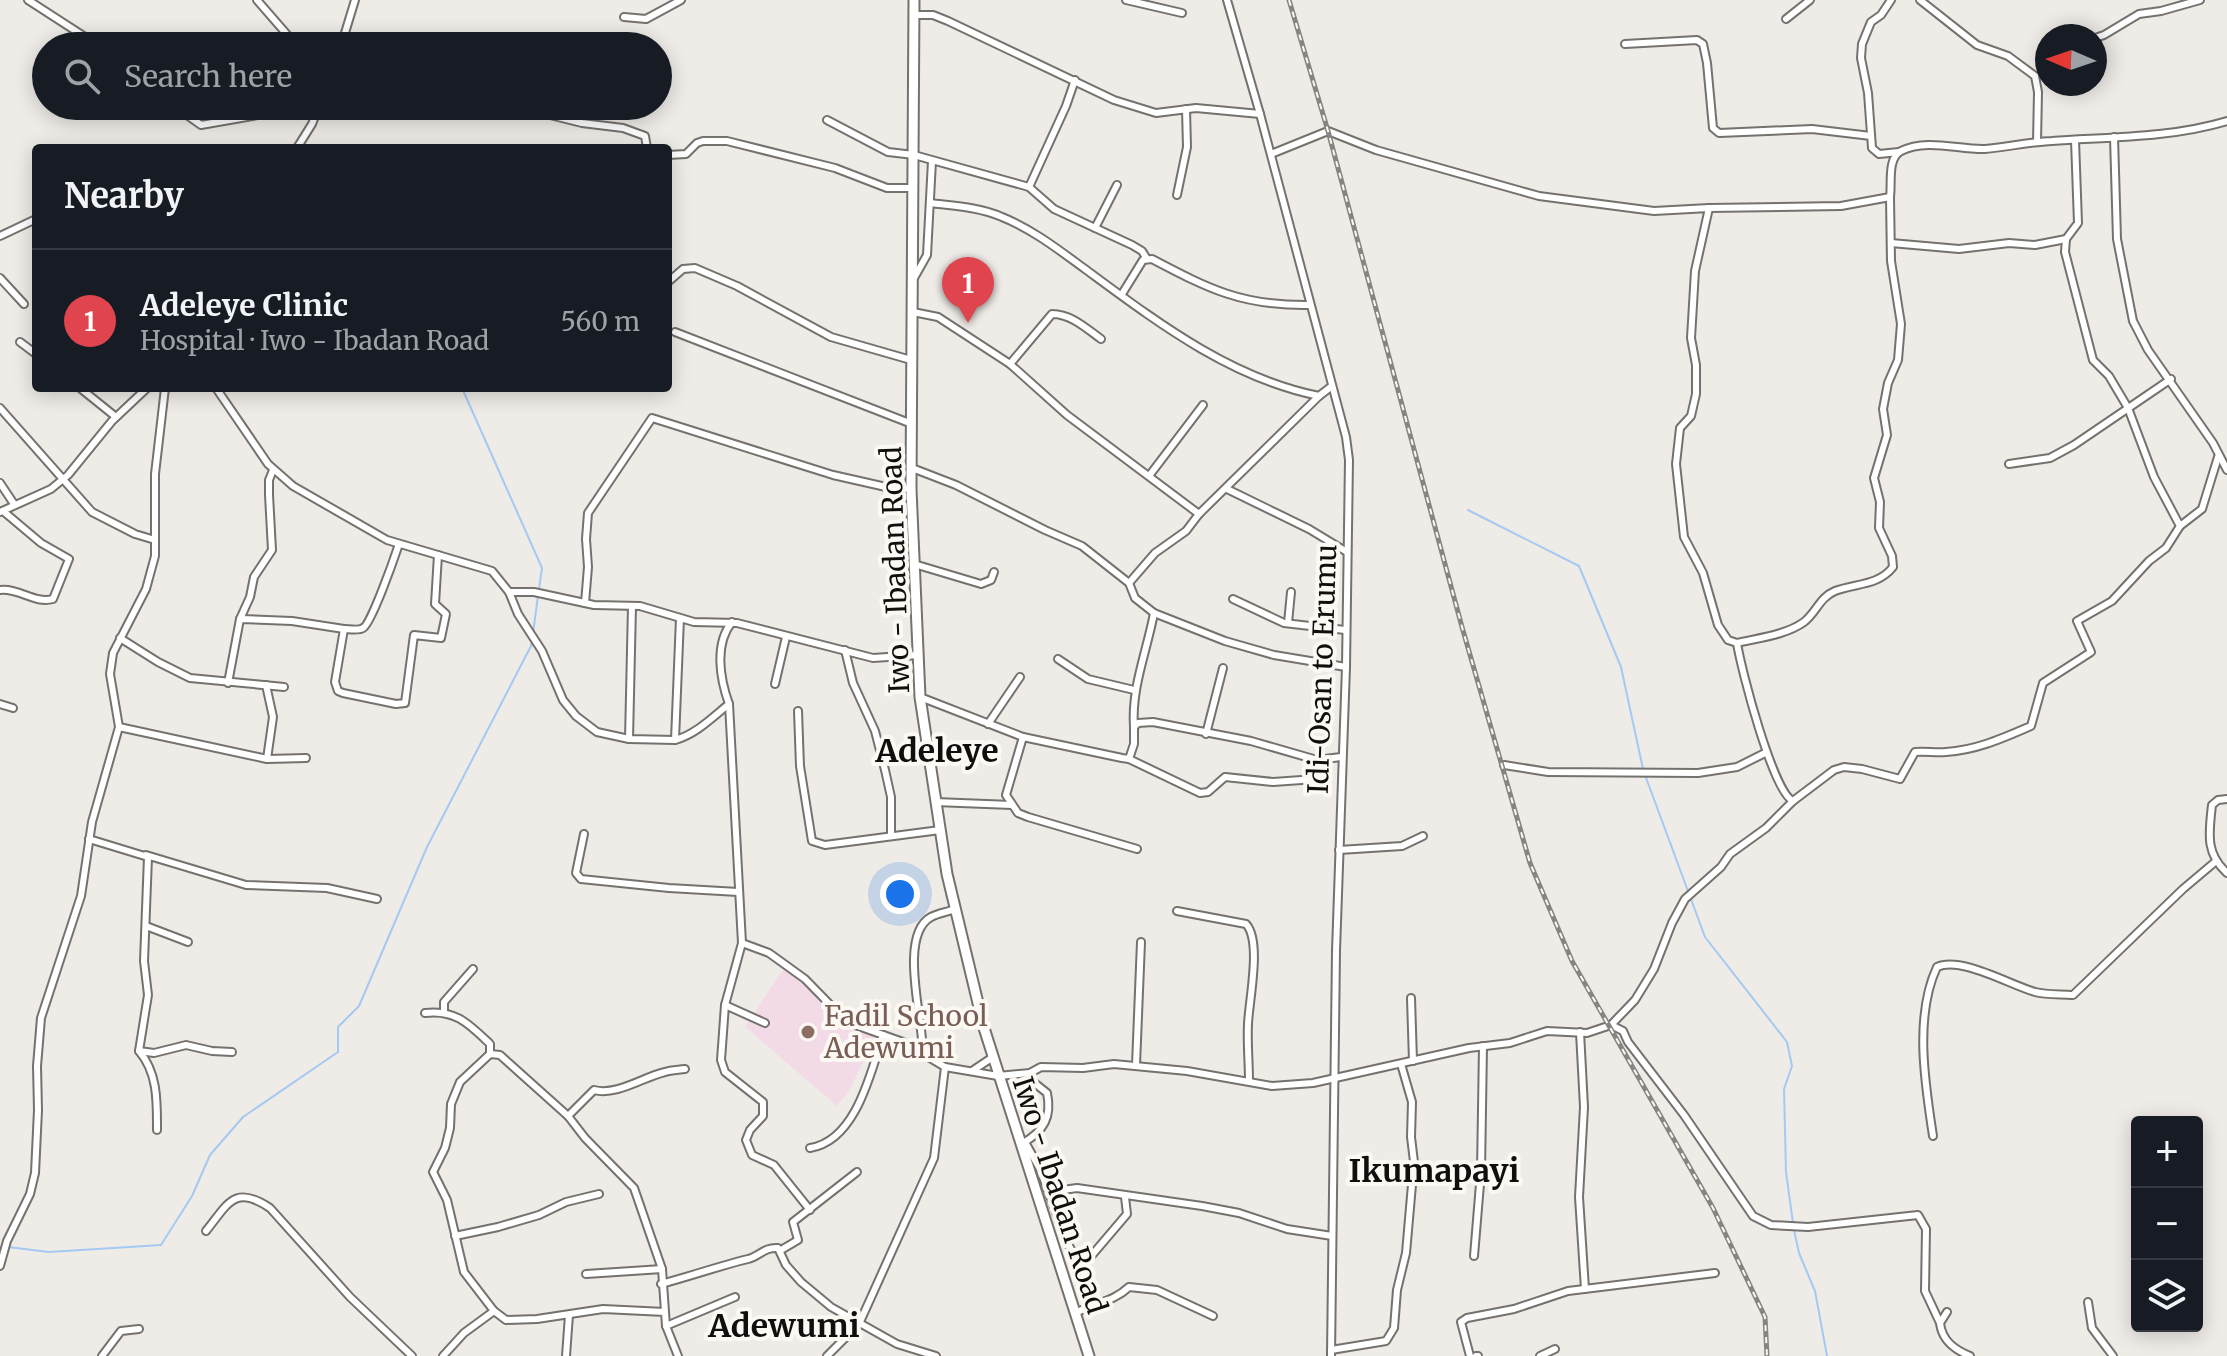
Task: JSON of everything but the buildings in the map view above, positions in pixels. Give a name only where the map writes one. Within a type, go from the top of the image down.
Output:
[{"type":"main road","name":"Iwo - Ibadan Road","points":[[914,0],[911,489],[920,697],[955,909],[998,1076],[1023,1144],[1076,1313],[1086,1355]]},
{"type":"street","points":[[29,0],[78,32]]},
{"type":"street","points":[[257,0],[285,32]]},
{"type":"street","points":[[345,32],[355,0]]},
{"type":"street","points":[[624,17],[646,19],[681,0]]},
{"type":"street","points":[[1126,0],[1182,13]]},
{"type":"street","name":"Idi-Osan to Erumu","points":[[1227,0],[1271,154],[1346,437],[1349,460],[1331,1353]]},
{"type":"street","points":[[1786,19],[1810,0]]},
{"type":"street","points":[[1891,0],[1881,15],[1871,22],[1862,44],[1872,148],[1876,153],[1938,145],[1988,148],[2168,134],[2203,129],[2227,121]]},
{"type":"street","points":[[1920,0],[1977,45],[2008,56],[2035,76],[2038,92],[2037,142]]},
{"type":"street","points":[[2107,33],[2139,14],[2200,0]]},
{"type":"street","points":[[914,15],[933,15],[948,21],[1141,110],[1156,113],[1186,109],[1260,114]]},
{"type":"street","points":[[1625,44],[1697,40],[1703,44],[1713,128],[1719,133],[1812,129],[1871,136]]},
{"type":"street","points":[[1029,187],[1075,80]]},
{"type":"street","points":[[1177,195],[1187,147],[1186,109]]},
{"type":"street","points":[[194,120],[201,125],[230,120]]},
{"type":"street","points":[[300,144],[314,120]]},
{"type":"street","points":[[570,120],[623,128],[645,136],[646,144]]},
{"type":"street","points":[[827,120],[888,152],[914,155],[1029,187],[1054,209],[1132,245],[1142,251],[1147,259],[1218,293],[1255,301],[1309,305]]},
{"type":"street","points":[[1271,154],[1328,131],[1376,150],[1539,196],[1654,211],[1841,206],[1890,197]]},
{"type":"street","points":[[2114,137],[2117,239],[2133,321],[2148,350],[2171,379],[2227,470]]},
{"type":"street","points":[[2075,140],[2078,223],[2066,239],[2065,252],[2093,360],[2109,376],[2128,408],[2154,477],[2180,526]]},
{"type":"street","points":[[672,155],[686,154],[703,141],[727,141],[835,168],[887,188],[913,188]]},
{"type":"street","points":[[1709,208],[1695,271],[1691,338],[1696,365],[1696,394],[1691,416],[1680,428],[1676,464],[1684,537],[1706,582],[1718,625],[1728,640],[1737,643],[1795,627],[1814,612],[1825,596],[1874,581],[1888,574],[1893,567],[1892,556],[1879,528],[1880,502],[1874,478],[1887,435],[1883,409],[1885,398],[1899,356],[1901,311],[1891,261],[1890,197],[1894,158],[1899,152]]},
{"type":"street","points":[[914,278],[927,255],[932,161]]},
{"type":"street","points":[[1095,228],[1117,185]]},
{"type":"street","points":[[930,203],[981,210],[1002,217],[1051,244],[1186,342],[1219,361],[1283,387],[1319,396]]},
{"type":"street","points":[[0,236],[32,221]]},
{"type":"street","points":[[1891,243],[1959,249],[2009,243],[2035,245],[2066,239]]},
{"type":"street","points":[[1122,294],[1139,264],[1147,259]]},
{"type":"street","points":[[672,279],[683,269],[695,268],[737,286],[831,337],[911,360]]},
{"type":"street","points":[[0,278],[24,304]]},
{"type":"street","points":[[913,312],[938,317],[1010,364],[1067,415],[1199,514]]},
{"type":"street","points":[[1010,364],[1052,314],[1062,314],[1101,339]]},
{"type":"street","points":[[675,332],[912,424]]},
{"type":"street","points":[[20,342],[32,351]]},
{"type":"street","points":[[2009,464],[2050,458],[2171,379]]},
{"type":"street","points":[[1332,386],[1199,514],[1186,531],[1155,553],[1129,583],[1129,590],[1154,613],[1225,641],[1274,655],[1346,667]]},
{"type":"street","points":[[85,392],[116,417]]},
{"type":"street","points":[[0,590],[12,589],[43,602],[53,599],[69,559],[41,543],[2,512],[51,489],[68,475],[116,417],[143,392]]},
{"type":"street","points":[[0,1266],[6,1242],[30,1194],[35,1173],[41,1018],[81,896],[89,839],[119,727],[110,674],[113,653],[153,571],[156,449],[164,392]]},
{"type":"street","points":[[219,392],[273,470],[293,486],[370,532],[399,544],[485,567],[499,578],[547,661],[567,707],[597,732],[629,739],[675,740],[702,726],[729,704]]},
{"type":"street","points":[[1149,476],[1203,405]]},
{"type":"street","points":[[0,408],[92,512],[135,534],[155,540]]},
{"type":"street","points":[[585,603],[588,513],[652,418],[833,475],[886,487],[911,489]]},
{"type":"street","points":[[742,943],[769,953],[805,979],[847,1022],[923,1052],[945,1067],[998,1076],[1030,1073],[1032,1069],[1041,1067],[1136,1065],[1272,1086],[1291,1085],[1510,1043],[1547,1031],[1598,1031],[1611,1025],[1635,1000],[1654,969],[1685,899],[1721,867],[1730,854],[1766,828],[1826,775],[1844,767],[1900,779],[1915,752],[1944,753],[1992,744],[2031,726],[2043,683],[2091,652],[2077,621],[2112,601],[2149,561],[2166,548],[2180,526],[2202,509],[2218,457]]},
{"type":"street","points":[[912,468],[956,485],[1073,541],[1129,583]]},
{"type":"street","points":[[228,683],[240,619],[250,597],[254,577],[272,550],[269,480],[273,470]]},
{"type":"street","points":[[0,483],[14,504]]},
{"type":"street","points":[[1227,489],[1309,529],[1347,552]]},
{"type":"street","points":[[240,619],[362,629],[374,613],[399,544]]},
{"type":"street","points":[[344,629],[335,682],[338,691],[396,704],[405,703],[414,635],[441,638],[446,614],[435,604],[438,555]]},
{"type":"street","points":[[914,564],[981,584],[991,580],[994,572]]},
{"type":"street","points":[[509,592],[534,592],[585,603],[632,606],[694,622],[732,622],[886,659],[918,655]]},
{"type":"street","points":[[1288,623],[1291,592]]},
{"type":"street","points":[[1233,599],[1288,623],[1345,630]]},
{"type":"street","points":[[629,739],[632,606]]},
{"type":"street","points":[[1129,759],[1134,744],[1134,690],[1154,613]]},
{"type":"street","points":[[675,740],[680,618]]},
{"type":"street","points":[[732,622],[723,637],[721,658],[723,687],[729,704],[742,943],[725,1005],[721,1060],[725,1072],[763,1102],[763,1116],[750,1130],[746,1140],[752,1155],[774,1165],[810,1210]]},
{"type":"street","points":[[775,684],[786,637]]},
{"type":"street","points":[[120,638],[190,678],[284,687]]},
{"type":"street","points":[[1737,643],[1765,753],[1783,793],[1793,801]]},
{"type":"street","points":[[845,650],[853,683],[875,731],[885,770],[891,797],[891,835]]},
{"type":"street","points":[[1058,659],[1088,679],[1134,690]]},
{"type":"street","points":[[1206,734],[1223,668]]},
{"type":"street","points":[[988,724],[1020,677]]},
{"type":"street","points":[[266,685],[273,717],[267,759]]},
{"type":"street","points":[[920,697],[1023,737],[1129,759],[1200,793],[1208,792],[1225,777],[1273,782],[1316,779]]},
{"type":"street","points":[[0,704],[13,708]]},
{"type":"street","points":[[798,711],[800,766],[812,841],[825,845],[940,830]]},
{"type":"street","points":[[1134,727],[1138,723],[1153,722],[1251,741],[1317,760],[1341,757]]},
{"type":"street","points":[[119,727],[267,759],[306,758]]},
{"type":"street","points":[[1023,737],[1006,792],[1018,813],[1137,849]]},
{"type":"street","points":[[1504,765],[1548,772],[1698,773],[1737,767],[1765,753]]},
{"type":"street","points":[[2227,799],[2218,800],[2212,805],[2211,852],[2215,862],[2227,873]]},
{"type":"street","points":[[935,802],[1012,805]]},
{"type":"street","points":[[584,834],[576,873],[581,879],[738,892]]},
{"type":"street","points":[[1339,850],[1402,846],[1423,836]]},
{"type":"street","points":[[89,839],[246,885],[327,888],[377,899]]},
{"type":"street","points":[[89,839],[148,857],[144,961],[148,995],[139,1051]]},
{"type":"street","points":[[1933,1136],[1924,1079],[1929,984],[1937,967],[1943,964],[1972,969],[2036,992],[2073,995],[2215,862]]},
{"type":"street","points":[[923,1052],[913,961],[915,944],[919,931],[929,917],[955,909]]},
{"type":"street","points":[[1177,911],[1250,927],[1254,954],[1248,1021],[1249,1081]]},
{"type":"street","points":[[146,926],[188,942]]},
{"type":"street","points":[[1136,1065],[1141,942]]},
{"type":"street","points":[[444,1011],[444,1002],[473,969]]},
{"type":"street","points":[[1411,998],[1413,1061]]},
{"type":"street","points":[[725,1005],[765,1023]]},
{"type":"street","points":[[425,1013],[444,1011],[478,1032],[490,1044],[490,1054],[460,1082],[451,1104],[445,1148],[434,1168],[434,1175],[447,1200],[464,1272],[494,1311],[506,1320],[603,1309],[665,1312]]},
{"type":"street","points":[[1611,1025],[1623,1031],[1753,1216],[1771,1225],[1808,1227],[1918,1215],[1926,1229],[1925,1291],[1944,1335],[1953,1348],[1970,1356]]},
{"type":"street","points":[[1580,1032],[1584,1087],[1579,1197],[1585,1289]]},
{"type":"street","points":[[810,1148],[821,1146],[835,1136],[853,1116],[883,1035]]},
{"type":"street","points":[[139,1051],[154,1053],[186,1045],[232,1052]]},
{"type":"street","points":[[1474,1256],[1481,1172],[1483,1046]]},
{"type":"street","points":[[139,1051],[150,1063],[156,1091],[157,1130]]},
{"type":"street","points":[[490,1054],[500,1055],[568,1116],[634,1188],[662,1269],[666,1326],[678,1356]]},
{"type":"street","points":[[972,1071],[993,1057]]},
{"type":"street","points":[[1331,1353],[1386,1341],[1394,1328],[1397,1290],[1406,1253],[1414,1162],[1412,1102],[1401,1064]]},
{"type":"street","points":[[827,1356],[859,1324],[934,1158],[945,1067]]},
{"type":"street","points":[[568,1116],[594,1090],[617,1089],[666,1071],[685,1069]]},
{"type":"street","points":[[1030,1073],[1032,1081],[1047,1093],[1048,1116],[1045,1126],[1023,1144],[1049,1192],[1067,1242],[1081,1268],[1088,1306]]},
{"type":"street","points":[[661,1284],[751,1258],[766,1248],[781,1250],[798,1240],[793,1222],[857,1172]]},
{"type":"street","points":[[1049,1192],[1077,1188],[1202,1206],[1239,1213],[1287,1229],[1332,1236]]},
{"type":"street","points":[[455,1236],[498,1227],[539,1215],[566,1202],[599,1194]]},
{"type":"street","points":[[206,1231],[235,1197],[254,1198],[270,1208],[350,1297],[412,1356]]},
{"type":"street","points":[[1081,1268],[1127,1214],[1125,1197]]},
{"type":"street","points":[[781,1250],[786,1265],[816,1297],[897,1344],[936,1356]]},
{"type":"street","points":[[586,1274],[662,1269]]},
{"type":"street","points":[[1475,1356],[1463,1331],[1462,1320],[1514,1309],[1556,1294],[1715,1273]]},
{"type":"street","points":[[1076,1313],[1088,1306],[1116,1299],[1129,1287],[1157,1290],[1213,1316]]},
{"type":"street","points":[[666,1326],[735,1297]]},
{"type":"street","points":[[2088,1302],[2092,1328],[2113,1356]]},
{"type":"street","points":[[443,1356],[464,1333],[494,1311]]},
{"type":"street","points":[[1940,1323],[1947,1312]]},
{"type":"street","points":[[566,1356],[569,1315]]},
{"type":"street","points":[[102,1356],[121,1331],[139,1329]]},
{"type":"street","points":[[1540,1356],[1555,1349]]},
{"type":"shaded area","name":"Fadil School Adewumi","points":[[784,968],[847,1022],[875,1038],[850,1089],[837,1106],[745,1027]]},
{"type":"waterway","points":[[464,392],[542,568],[539,589]]},
{"type":"waterway","points":[[1468,510],[1579,566],[1621,667],[1643,769]]},
{"type":"waterway","points":[[533,633],[538,596]]},
{"type":"waterway","points":[[8,1247],[49,1252],[161,1245],[192,1196],[210,1155],[243,1117],[338,1052],[338,1027],[359,1006],[427,847],[532,639]]},
{"type":"waterway","points":[[1645,775],[1705,937],[1787,1042],[1792,1066],[1784,1089],[1786,1172],[1793,1223]]},
{"type":"waterway","points":[[1794,1230],[1799,1253],[1815,1291],[1827,1356]]},
{"type":"railway","points":[[1289,0],[1530,863],[1572,961],[1713,1208],[1765,1317],[1767,1356]]},
{"type":"place","name":"Adeleye Clinic","points":[[968,323]]},
{"type":"place","name":"Fadil School Adewumi","points":[[808,1032]]},
{"type":"district","name":"Adeleye","points":[[937,751]]},
{"type":"district","name":"Ikumapayi","points":[[1434,1171]]},
{"type":"district","name":"Adewumi","points":[[784,1326]]}]
